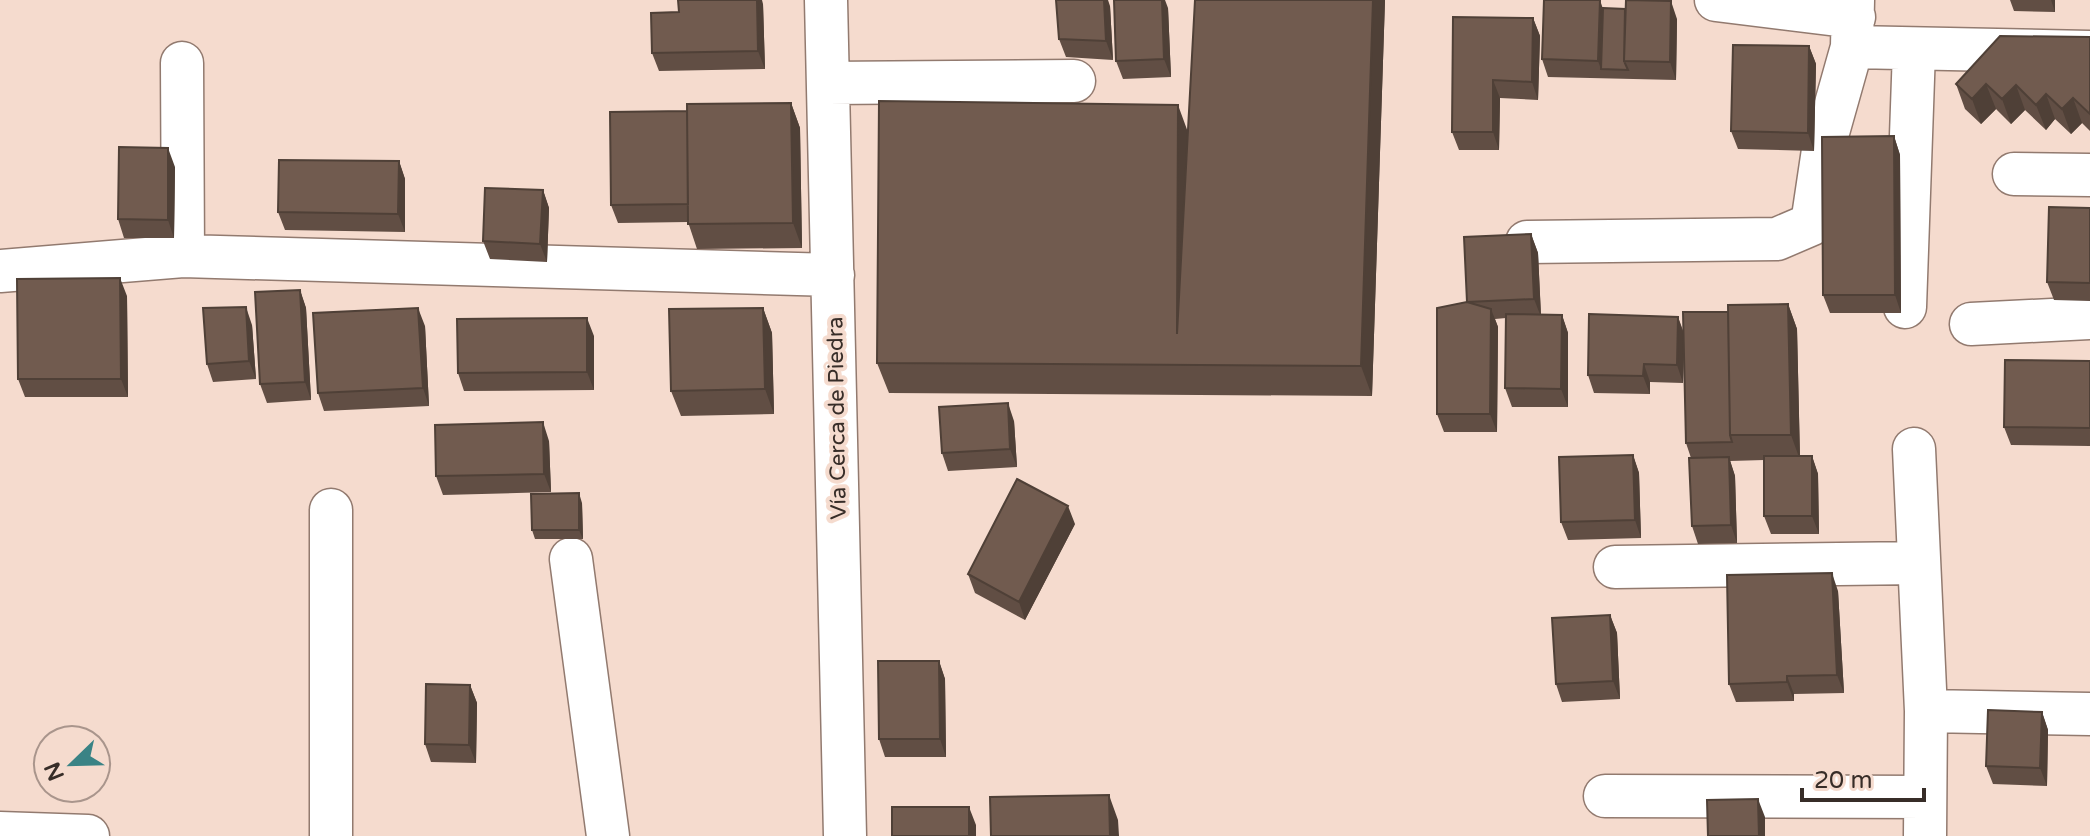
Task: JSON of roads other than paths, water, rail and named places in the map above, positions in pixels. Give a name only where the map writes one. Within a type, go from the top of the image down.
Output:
[{"type":"street","name":"Vía Cerca de Piedra","points":[[826,0],[845,836]]},
{"type":"street","points":[[1716,0],[1853,21],[1914,50],[2090,52]]},
{"type":"street","points":[[1527,242],[1777,239],[1812,224],[1823,150],[1853,21]]},
{"type":"street","points":[[1905,307],[1914,50]]},
{"type":"street","points":[[182,63],[183,256]]},
{"type":"street","points":[[828,83],[1074,81]]},
{"type":"street","points":[[2014,174],[2090,175]]},
{"type":"street","points":[[0,271],[183,256],[833,275]]},
{"type":"street","points":[[1971,324],[2090,318]]},
{"type":"street","points":[[1605,796],[1925,817],[1926,711],[1914,449]]},
{"type":"street","points":[[331,510],[331,836]]},
{"type":"street","points":[[571,559],[608,836]]},
{"type":"street","points":[[1615,567],[1919,563]]},
{"type":"street","points":[[1926,711],[2090,714]]},
{"type":"street","points":[[0,833],[88,836]]}]
